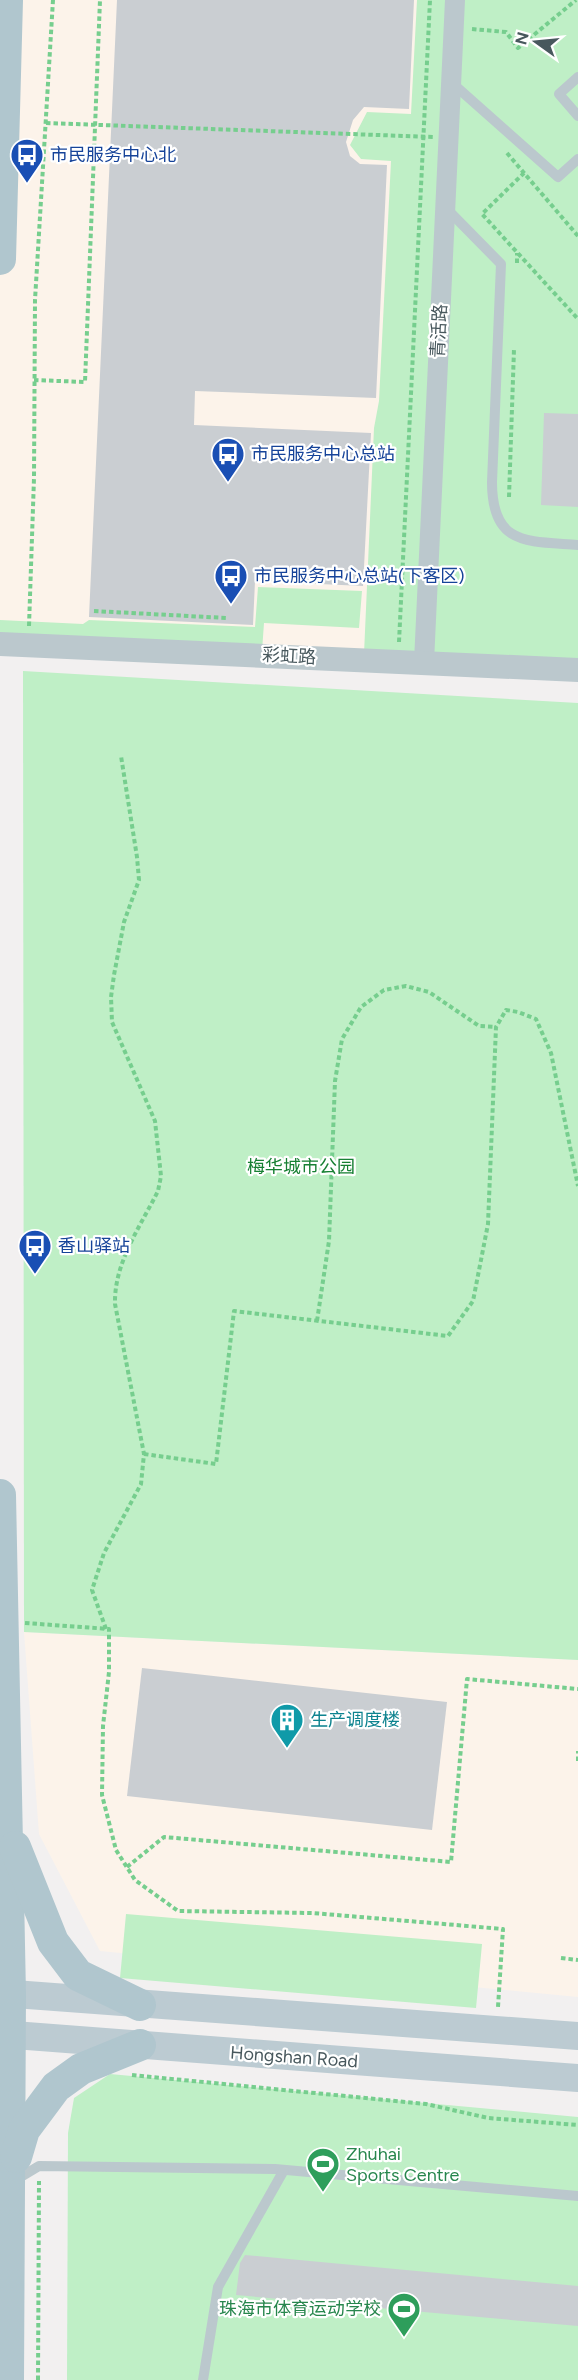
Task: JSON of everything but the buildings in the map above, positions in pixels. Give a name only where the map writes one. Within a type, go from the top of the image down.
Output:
[{"type":"main road","points":[[0,259],[7,0]]},
{"type":"main road","points":[[0,1495],[8,1832],[5,1994],[9,2184],[8,2380]]},
{"type":"main road","points":[[8,1832],[54,1944],[78,1975],[140,2005]]},
{"type":"main road","points":[[5,1994],[578,2036]]},
{"type":"main road","name":"Hongshan Road","points":[[5,2035],[578,2078]]},
{"type":"main road","points":[[9,2184],[24,2130],[56,2086],[81,2068],[140,2045]]},
{"type":"street","name":"青活路","points":[[424,662],[455,0]]},
{"type":"street","name":"彩虹路","points":[[0,644],[578,670]]},
{"type":"lane","points":[[578,77],[558,94],[578,116]]},
{"type":"lane","points":[[451,82],[558,177],[578,159]]},
{"type":"lane","points":[[445,207],[501,264],[492,482],[492,503],[498,520],[506,530],[530,541],[578,545]]},
{"type":"lane","points":[[9,2184],[39,2166],[284,2170],[578,2196]]},
{"type":"lane","points":[[203,2380],[218,2288],[284,2170]]},
{"type":"path","points":[[28,645],[34,478],[35,300],[53,0]]},
{"type":"path","points":[[34,380],[85,382],[100,0]]},
{"type":"path","points":[[398,661],[430,0]]},
{"type":"path","points":[[453,28],[506,32],[518,48],[576,0]]},
{"type":"path","points":[[46,123],[448,138]]},
{"type":"path","points":[[578,236],[524,173],[482,214],[578,319]]},
{"type":"path","points":[[517,252],[517,264]]},
{"type":"path","points":[[509,504],[514,348]]},
{"type":"path","points":[[94,611],[226,618]]},
{"type":"path","points":[[121,756],[139,880],[124,922],[111,997],[112,1022],[155,1121],[161,1176],[158,1191],[118,1271],[115,1286],[115,1304],[144,1454],[144,1470],[141,1484],[104,1553],[92,1590],[106,1629],[109,1629],[109,1672],[103,1726],[102,1795],[116,1850],[135,1880],[178,1911],[312,1913],[503,1929],[497,2031]]},
{"type":"path","points":[[317,1321],[329,1241],[335,1082],[342,1039],[361,1007],[384,990],[406,986],[429,992],[479,1026],[495,1027]]},
{"type":"path","points":[[144,1454],[216,1464],[234,1311],[448,1335],[472,1301],[488,1224],[495,1027],[506,1010],[518,1011],[536,1019],[551,1053],[578,1186]]},
{"type":"path","points":[[3,1622],[106,1629]]},
{"type":"path","points":[[127,1867],[164,1837],[451,1862],[467,1680],[578,1689]]},
{"type":"path","points":[[578,1751],[578,1761]]},
{"type":"path","points":[[561,1958],[578,1960]]},
{"type":"path","points":[[126,2074],[426,2104],[488,2118],[578,2125]]},
{"type":"path","points":[[38,2380],[39,2166]]},
{"type":"shaded area","points":[[7,0],[454,0],[424,662],[0,644],[0,272]]},
{"type":"shaded area","points":[[24,1632],[578,1660],[578,1997],[100,1951],[39,1834]]},
{"type":"green space","points":[[417,0],[451,0],[420,656],[364,654],[374,428],[379,401],[391,161],[361,159],[350,145],[367,112],[411,114]]},
{"type":"green space","points":[[455,0],[578,0],[578,669],[424,662]]},
{"type":"green space","points":[[258,587],[362,591],[359,628],[264,623],[262,651],[0,641],[0,620],[83,624],[89,620],[255,627]]},
{"type":"green space","name":"梅华城市公园","points":[[23,671],[578,703],[578,1660],[24,1632]]},
{"type":"green space","points":[[126,1914],[482,1944],[476,2008],[120,1978]]},
{"type":"green space","name":"Zhuhai Sports Centre","points":[[110,2074],[578,2117],[578,2380],[67,2380],[68,2133],[74,2098]]},
{"type":"place","name":"市民服务中心北","points":[[27,184]]},
{"type":"place","name":"市民服务中心总站","points":[[228,483]]},
{"type":"place","name":"市民服务中心总站(下客区)","points":[[231,605]]},
{"type":"place","name":"香山驿站","points":[[35,1275]]},
{"type":"place","name":"生产调度楼","points":[[287,1749]]},
{"type":"place","name":"Zhuhai Sports Centre","points":[[323,2193]]},
{"type":"place","name":"珠海市体育运动学校","points":[[404,2338]]}]
